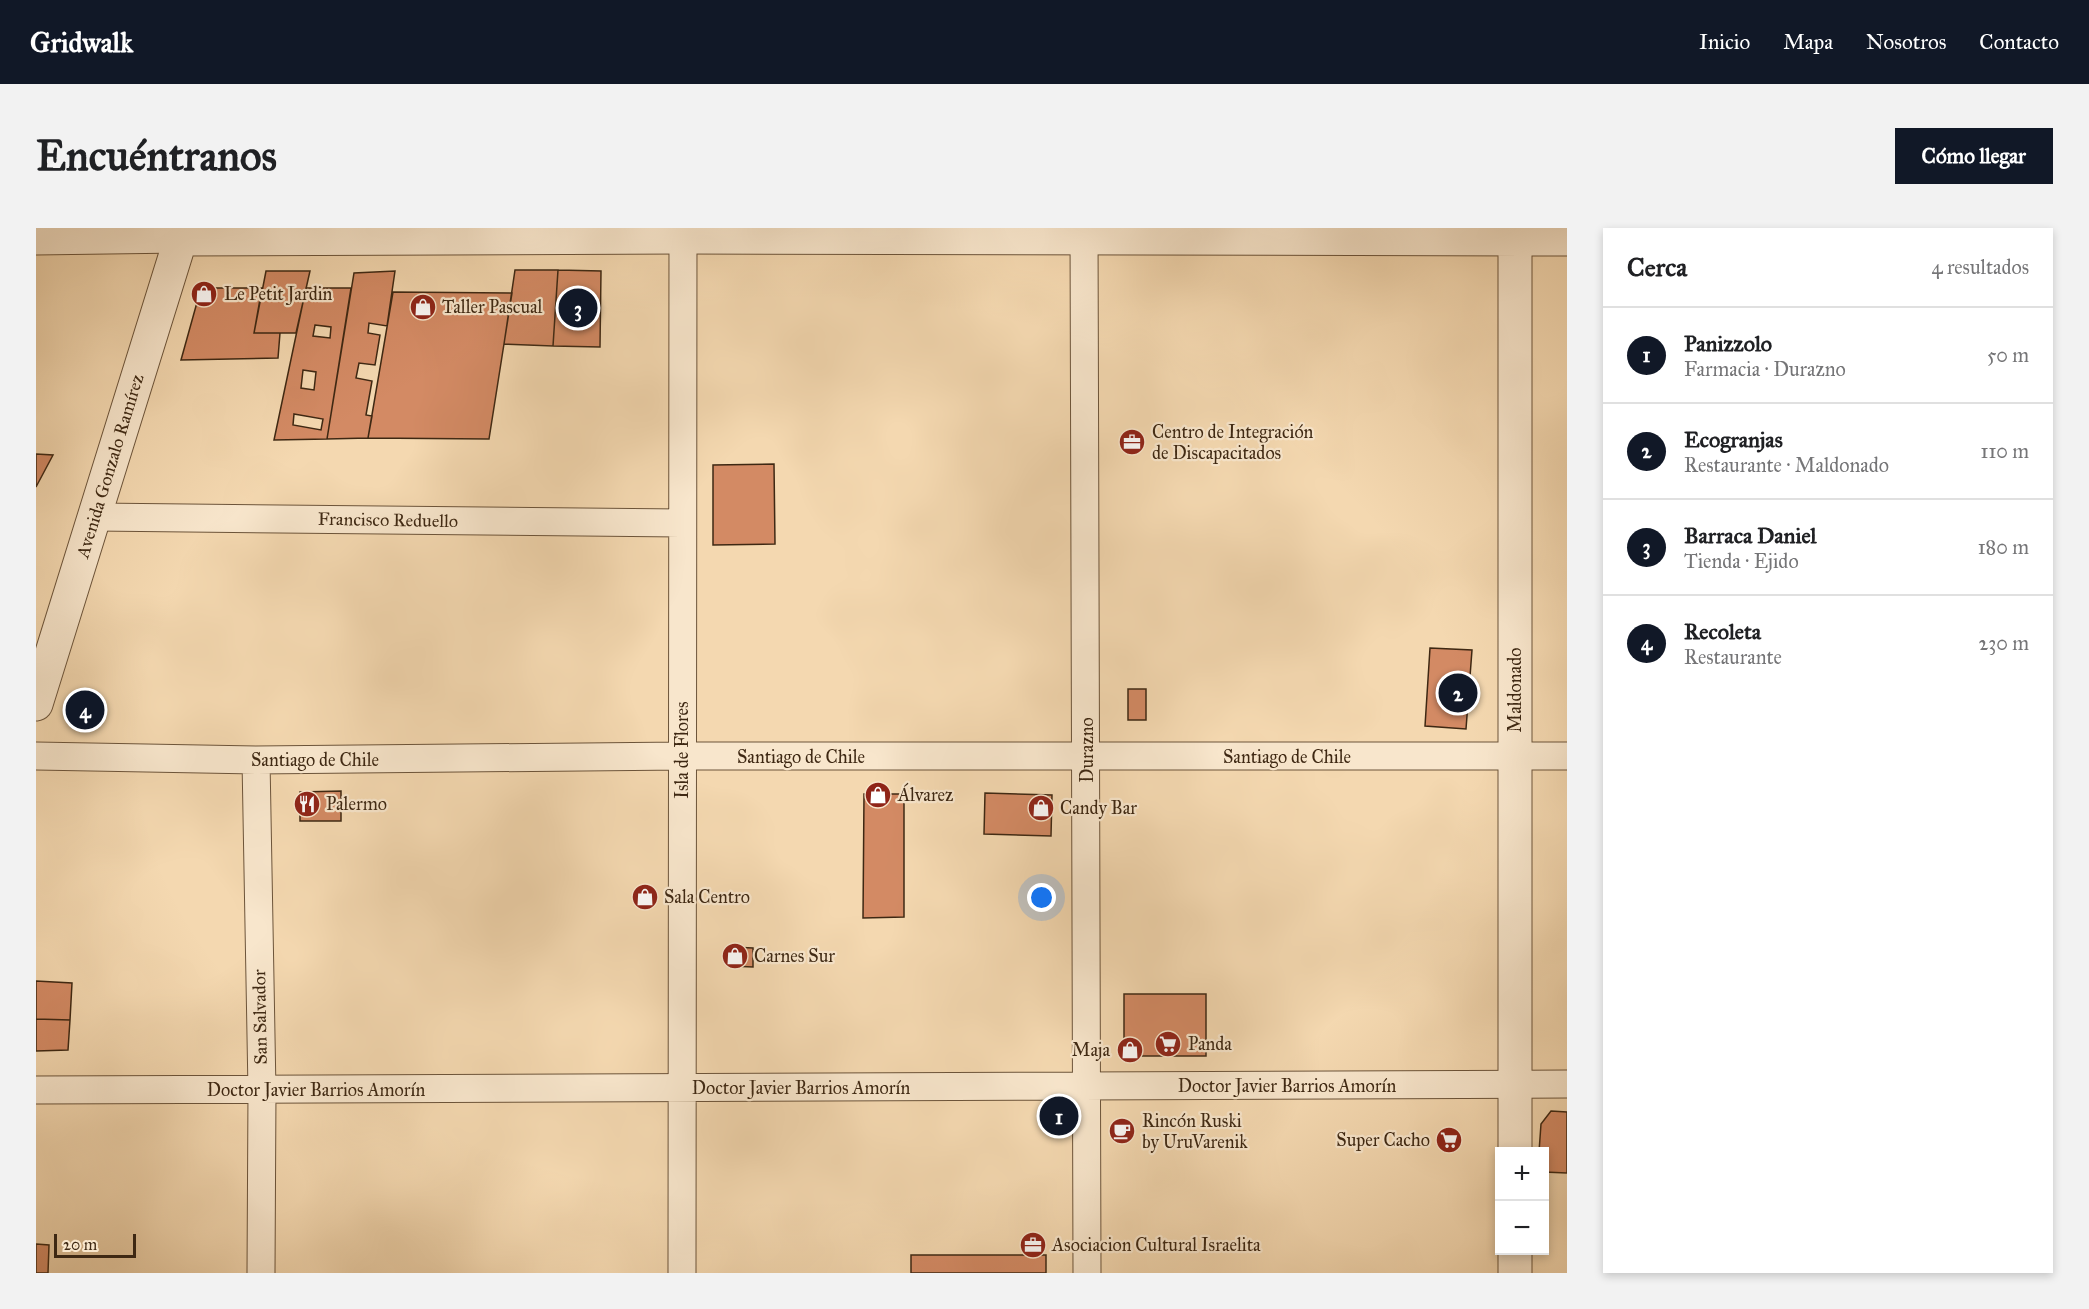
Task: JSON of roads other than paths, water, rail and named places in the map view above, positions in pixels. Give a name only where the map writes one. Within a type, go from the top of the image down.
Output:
[{"type":"street","points":[[36,242],[182,234],[683,232],[1515,233],[1567,239]]},
{"type":"street","name":"Isla de Flores","points":[[681,1273],[683,232]]},
{"type":"street","name":"Maldonado","points":[[1515,233],[1515,1147]]},
{"type":"street","name":"Avenida Gonzalo Ramírez","points":[[36,704],[182,234]]},
{"type":"street","name":"Durazno","points":[[1084,234],[1087,1273]]},
{"type":"street","name":"Francisco Reduello","points":[[95,517],[681,523]]},
{"type":"street","name":"Santiago de Chile","points":[[36,756],[256,760],[682,756],[1087,758],[1567,756]]},
{"type":"street","name":"San Salvador","points":[[256,760],[262,1091],[261,1273]]},
{"type":"street","name":"Doctor Javier Barrios Amorín","points":[[36,1090],[262,1091],[1567,1084]]},
{"type":"street","points":[[1515,1255],[1515,1273]]},
{"type":"place","name":"Le Petit Jardin","points":[[204,294]]},
{"type":"place","name":"Taller Pascual","points":[[423,307]]},
{"type":"place","name":"Barraca Daniel","points":[[578,308]]},
{"type":"place","name":"Centro de Integración de Discapacitados","points":[[1132,442]]},
{"type":"place","name":"Ecogranjas","points":[[1458,693]]},
{"type":"place","name":"Recoleta","points":[[85,710]]},
{"type":"place","name":"Álvarez","points":[[878,795]]},
{"type":"place","name":"Palermo","points":[[307,804]]},
{"type":"place","name":"Candy Bar","points":[[1041,808]]},
{"type":"place","name":"Sala Centro","points":[[645,897]]},
{"type":"place","name":"Carnes Sur","points":[[735,956]]},
{"type":"place","name":"Panda","points":[[1168,1044]]},
{"type":"place","name":"Maja","points":[[1130,1050]]},
{"type":"place","name":"Panizzolo","points":[[1059,1116]]},
{"type":"place","name":"Rincón Ruski by UruVarenik","points":[[1122,1131]]},
{"type":"place","name":"Super Cacho","points":[[1449,1140]]},
{"type":"place","name":"Asociacion Cultural Israelita","points":[[1033,1245]]}]
